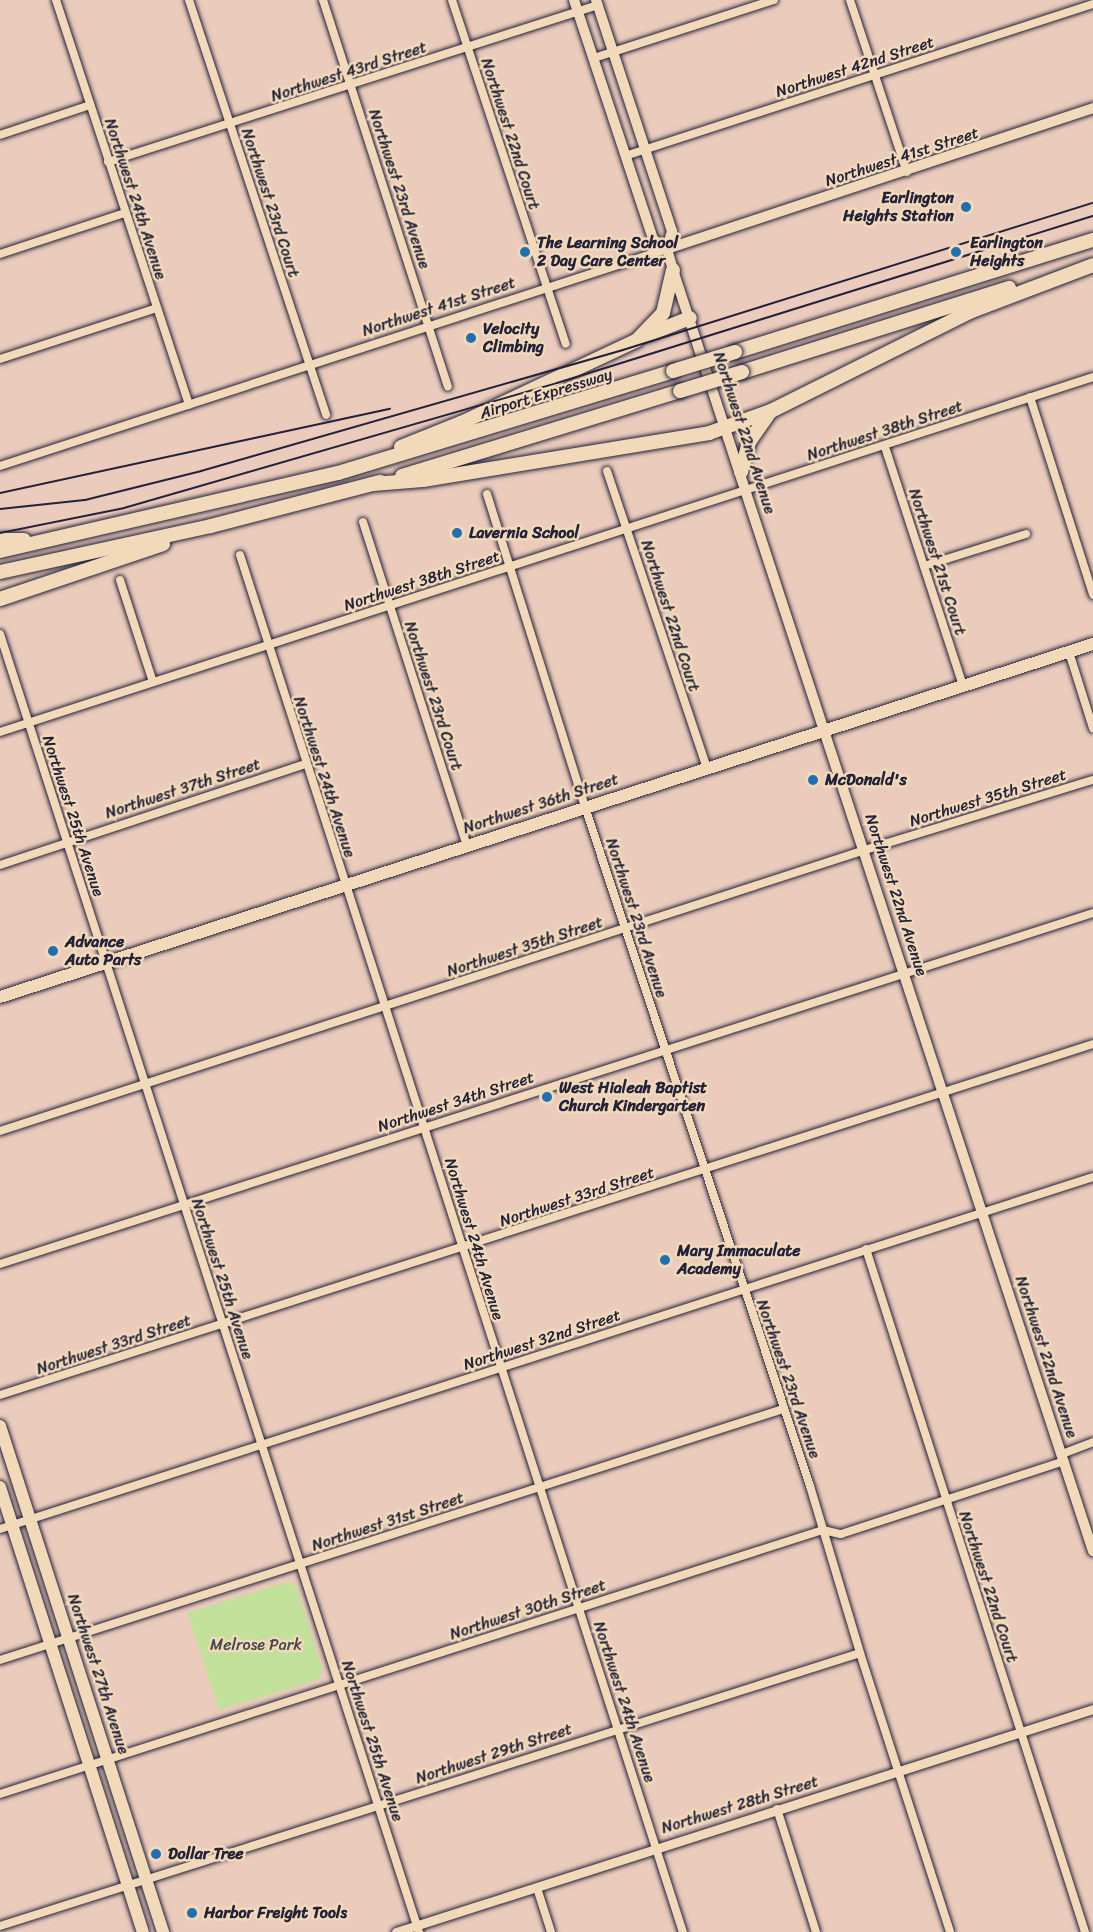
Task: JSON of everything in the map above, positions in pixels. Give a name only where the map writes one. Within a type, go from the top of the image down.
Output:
[{"type":"highway","name":"Airport Expressway","points":[[0,551],[338,473],[1093,240]]},
{"type":"highway","points":[[0,572],[211,526],[373,484],[1093,264]]},
{"type":"highway","points":[[373,484],[423,480],[709,433],[771,411],[963,316],[1093,264]]},
{"type":"highway","points":[[637,340],[663,313],[674,270]]},
{"type":"highway","points":[[338,473],[461,423],[637,340],[690,318]]},
{"type":"highway","points":[[741,472],[752,434],[771,411]]},
{"type":"highway","points":[[0,599],[211,526]]},
{"type":"highway","points":[[0,540],[53,539]]},
{"type":"main road","name":"Northwest 22nd Avenue","points":[[574,0],[653,239],[667,249]]},
{"type":"main road","name":"Northwest 22nd Avenue","points":[[597,3],[672,231],[667,249],[727,425],[1093,1551]]},
{"type":"main road","name":"Northwest 41st Street","points":[[667,249],[906,172],[1093,108]]},
{"type":"main road","name":"Northwest 36th Street","points":[[0,997],[1093,644]]},
{"type":"main road","name":"Northwest 27th Avenue","points":[[0,1426],[163,1932]]},
{"type":"main road","points":[[0,1487],[6,1527],[51,1644],[143,1932]]},
{"type":"street","name":"Northwest 24th Avenue","points":[[56,0],[189,405]]},
{"type":"street","name":"Northwest 23rd Court","points":[[189,0],[326,415]]},
{"type":"street","name":"Northwest 23rd Avenue","points":[[323,0],[447,386]]},
{"type":"street","name":"Northwest 22nd Court","points":[[452,0],[566,344]]},
{"type":"street","points":[[594,58],[774,0]]},
{"type":"street","points":[[850,0],[906,172]]},
{"type":"street","name":"Northwest 43rd Street","points":[[108,162],[352,87],[578,12],[597,3]]},
{"type":"street","name":"Northwest 42nd Street","points":[[625,156],[1093,4]]},
{"type":"street","points":[[0,135],[90,105]]},
{"type":"street","points":[[0,254],[125,213]]},
{"type":"street","name":"Northwest 41st Street","points":[[0,466],[667,249]]},
{"type":"street","points":[[0,359],[157,308]]},
{"type":"street","name":"Northwest 38th Street","points":[[0,732],[885,447],[1093,377]]},
{"type":"street","points":[[1030,398],[1093,595]]},
{"type":"street","name":"Northwest 21st Court","points":[[885,447],[963,685]]},
{"type":"street","name":"Northwest 22nd Court","points":[[607,471],[707,769]]},
{"type":"street","name":"Northwest 23rd Avenue","points":[[487,494],[585,807],[823,1530],[950,1932]]},
{"type":"street","name":"Northwest 23rd Court","points":[[363,522],[467,845]]},
{"type":"street","points":[[924,566],[1026,534]]},
{"type":"street","name":"Northwest 24th Avenue","points":[[240,555],[267,646],[425,1126],[500,1368],[619,1728],[683,1932]]},
{"type":"street","points":[[120,580],[153,682]]},
{"type":"street","name":"Northwest 25th Avenue","points":[[0,634],[418,1929]]},
{"type":"street","points":[[1069,652],[1093,728]]},
{"type":"street","name":"Northwest 37th Street","points":[[0,865],[306,764]]},
{"type":"street","name":"Northwest 35th Street","points":[[0,1131],[865,850],[1093,780]]},
{"type":"street","name":"Northwest 34th Street","points":[[0,1264],[904,971],[1093,914]]},
{"type":"street","name":"Northwest 33rd Street","points":[[0,1395],[704,1171],[1093,1044]]},
{"type":"street","name":"Northwest 32nd Street","points":[[6,1527],[1093,1177]]},
{"type":"street","name":"Northwest 22nd Court","points":[[866,1250],[1085,1932]]},
{"type":"street","name":"Northwest 31st Street","points":[[0,1660],[783,1408]]},
{"type":"street","name":"Northwest 30th Street","points":[[0,1794],[823,1530],[841,1534],[946,1501],[1063,1457],[1093,1442]]},
{"type":"street","name":"Northwest 29th Street","points":[[0,1926],[860,1653]]},
{"type":"street","name":"Northwest 28th Street","points":[[396,1932],[418,1929],[656,1847],[1093,1709]]},
{"type":"street","points":[[777,1809],[816,1932]]},
{"type":"street","points":[[537,1888],[551,1932]]},
{"type":"green space","name":"Melrose Park","points":[[287,1582],[296,1586],[322,1668],[321,1675],[316,1680],[219,1710],[187,1613]]},
{"type":"railway","points":[[0,509],[85,500],[201,471],[623,350],[1093,203]]},
{"type":"railway","points":[[0,533],[124,508],[557,383],[1093,216]]},
{"type":"railway","points":[[0,493],[390,409]]},
{"type":"place","name":"Earlington Heights Station","points":[[966,207]]},
{"type":"place","name":"The Learning School 2 Day Care Center","points":[[525,252]]},
{"type":"place","name":"Earlington Heights","points":[[956,252]]},
{"type":"place","name":"Velocity Climbing","points":[[471,338]]},
{"type":"place","name":"Lavernia School","points":[[457,533]]},
{"type":"place","name":"McDonald's","points":[[813,780]]},
{"type":"place","name":"Advance Auto Parts","points":[[53,951]]},
{"type":"place","name":"West Hialeah Baptist Church Kindergarten","points":[[547,1097]]},
{"type":"place","name":"Mary Immaculate Academy","points":[[665,1260]]},
{"type":"place","name":"Dollar Tree","points":[[156,1854]]},
{"type":"place","name":"Harbor Freight Tools","points":[[192,1913]]}]
